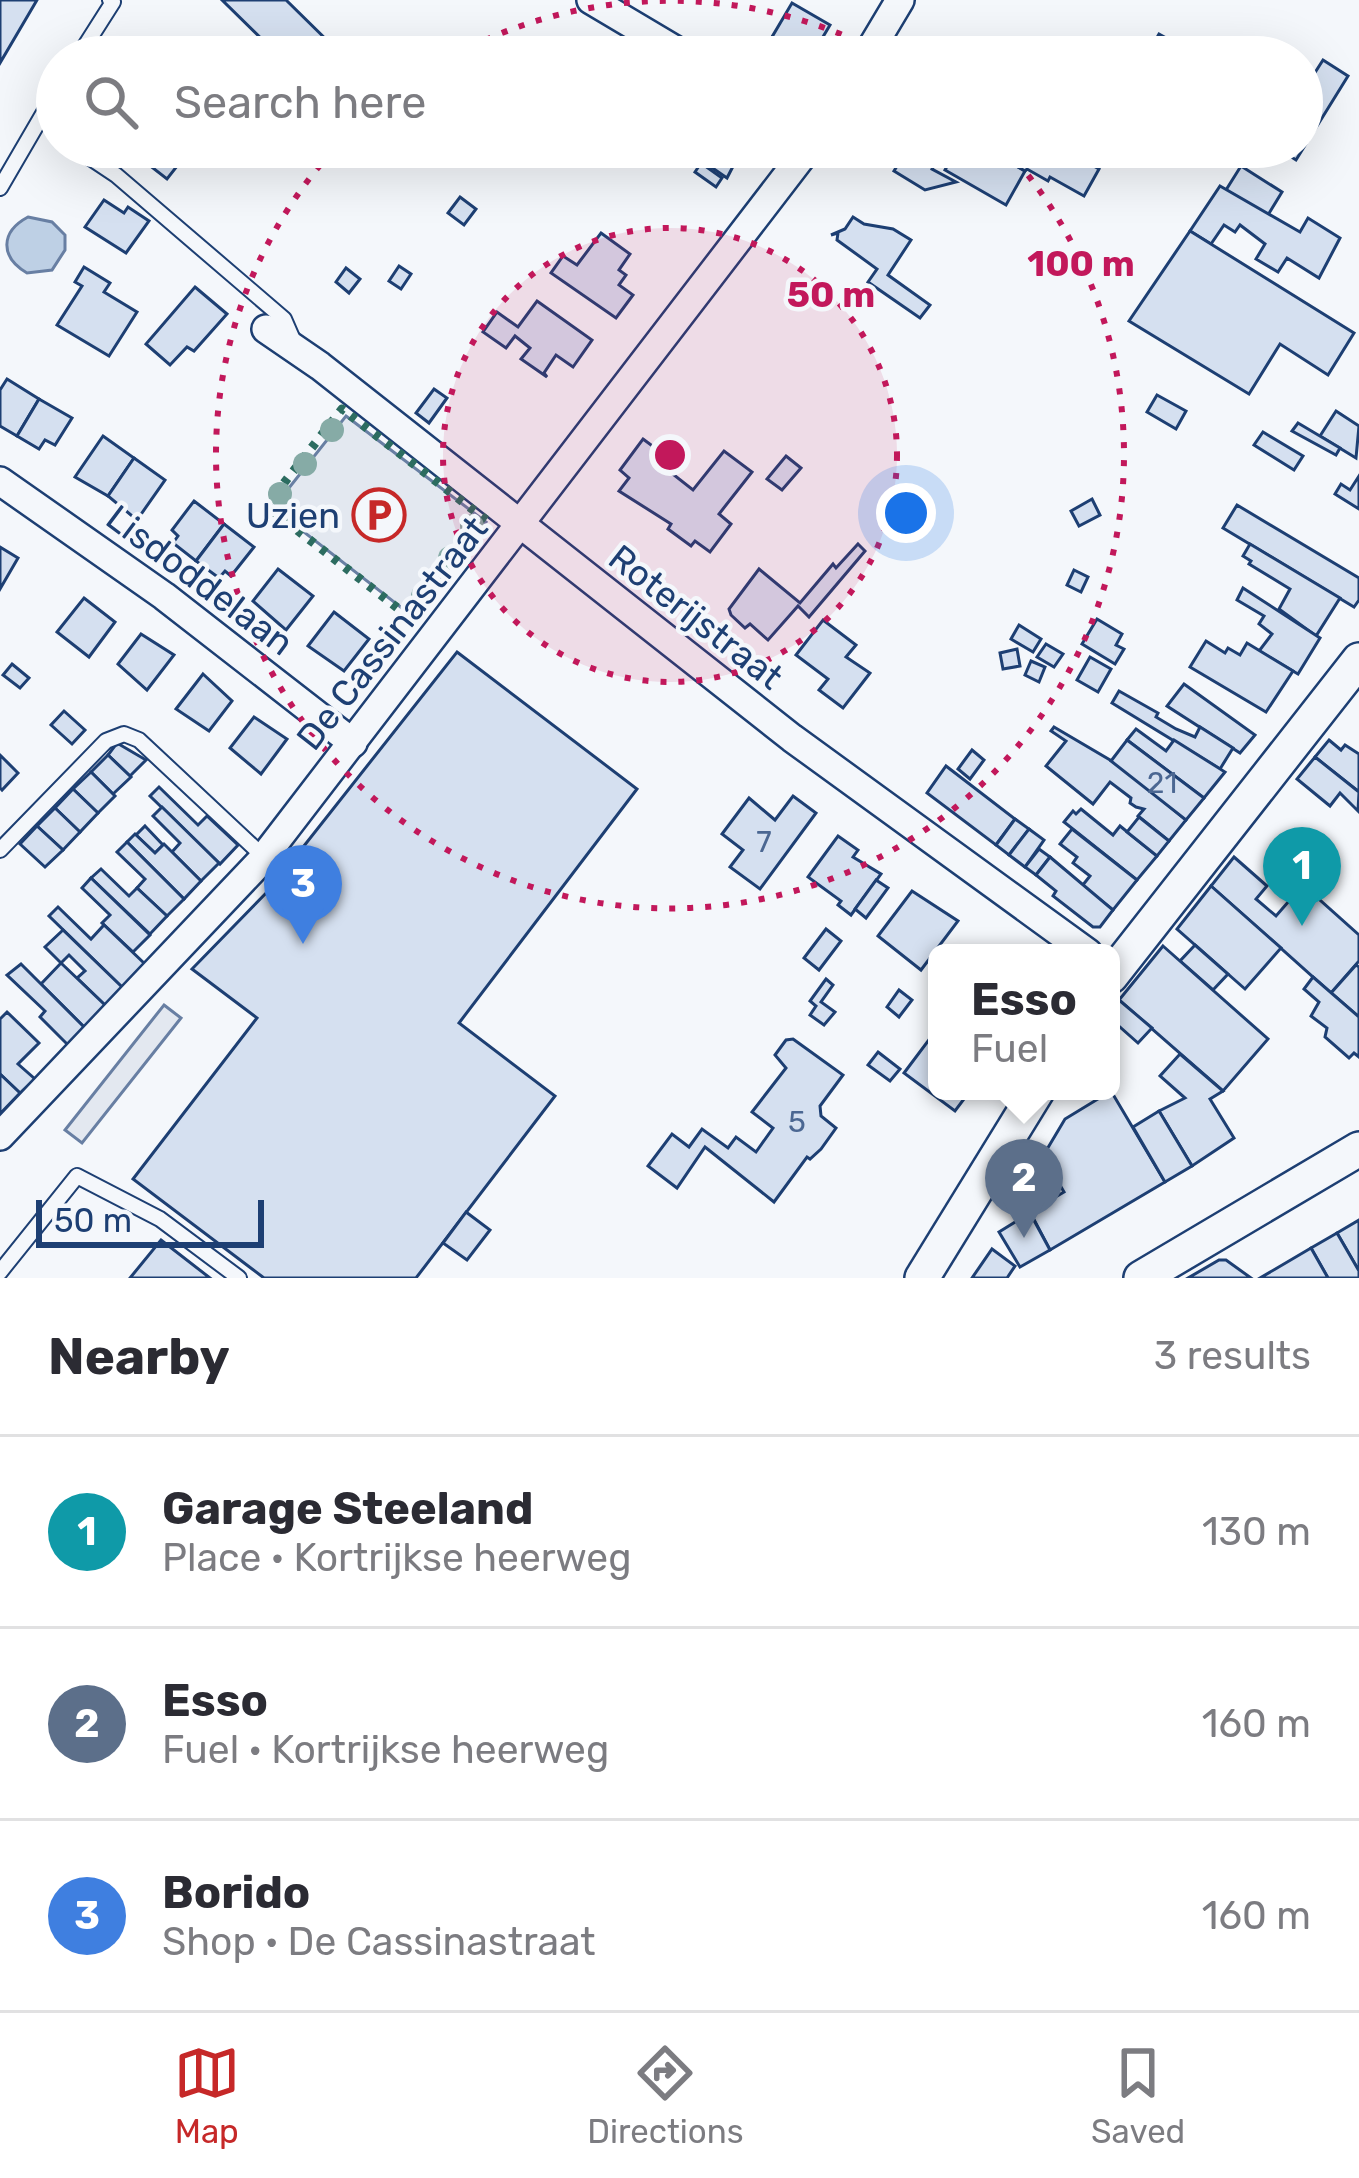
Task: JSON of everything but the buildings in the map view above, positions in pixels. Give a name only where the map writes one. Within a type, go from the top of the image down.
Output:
[{"type":"street","points":[[591,0],[652,36]]},
{"type":"street","points":[[879,36],[900,0]]},
{"type":"street","name":"De Cassinastraat","points":[[1,1135],[264,856],[793,168]]},
{"type":"street","name":"Roterijstraat","points":[[266,329],[792,738],[1073,944]]},
{"type":"street","name":"Lisdoddelaan","points":[[0,481],[148,584],[353,743]]},
{"type":"street","points":[[1120,951],[1359,660]]},
{"type":"street","points":[[922,1278],[1031,1100]]},
{"type":"street","points":[[1141,1278],[1359,1149]]},
{"type":"lane","points":[[91,36],[110,0]]},
{"type":"lane","points":[[0,188],[36,130]]},
{"type":"lane","points":[[106,168],[284,319],[298,352]]},
{"type":"lane","points":[[0,850],[97,751],[116,734],[124,734],[154,753],[264,856]]},
{"type":"lane","points":[[0,1272],[77,1176],[160,1219],[239,1278]]},
{"type":"shaded area","name":"Uzien","points":[[346,416],[486,522],[412,616],[273,508]]},
{"type":"shaded area","points":[[164,1005],[181,1018],[82,1143],[65,1130]]},
{"type":"water","points":[[28,217],[52,222],[65,235],[65,250],[52,270],[27,273],[8,252],[12,230]]},
{"type":"hedge","points":[[429,601],[413,620],[266,506],[342,409],[489,522],[475,542]]},
{"type":"hedge","points":[[445,580],[459,561]]},
{"type":"place","name":"Uzien","points":[[379,515]]},
{"type":"place","name":"Garage Steeland","points":[[1302,926]]},
{"type":"place","name":"Borido","points":[[303,944]]},
{"type":"place","name":"Esso","points":[[1024,1238]]}]
